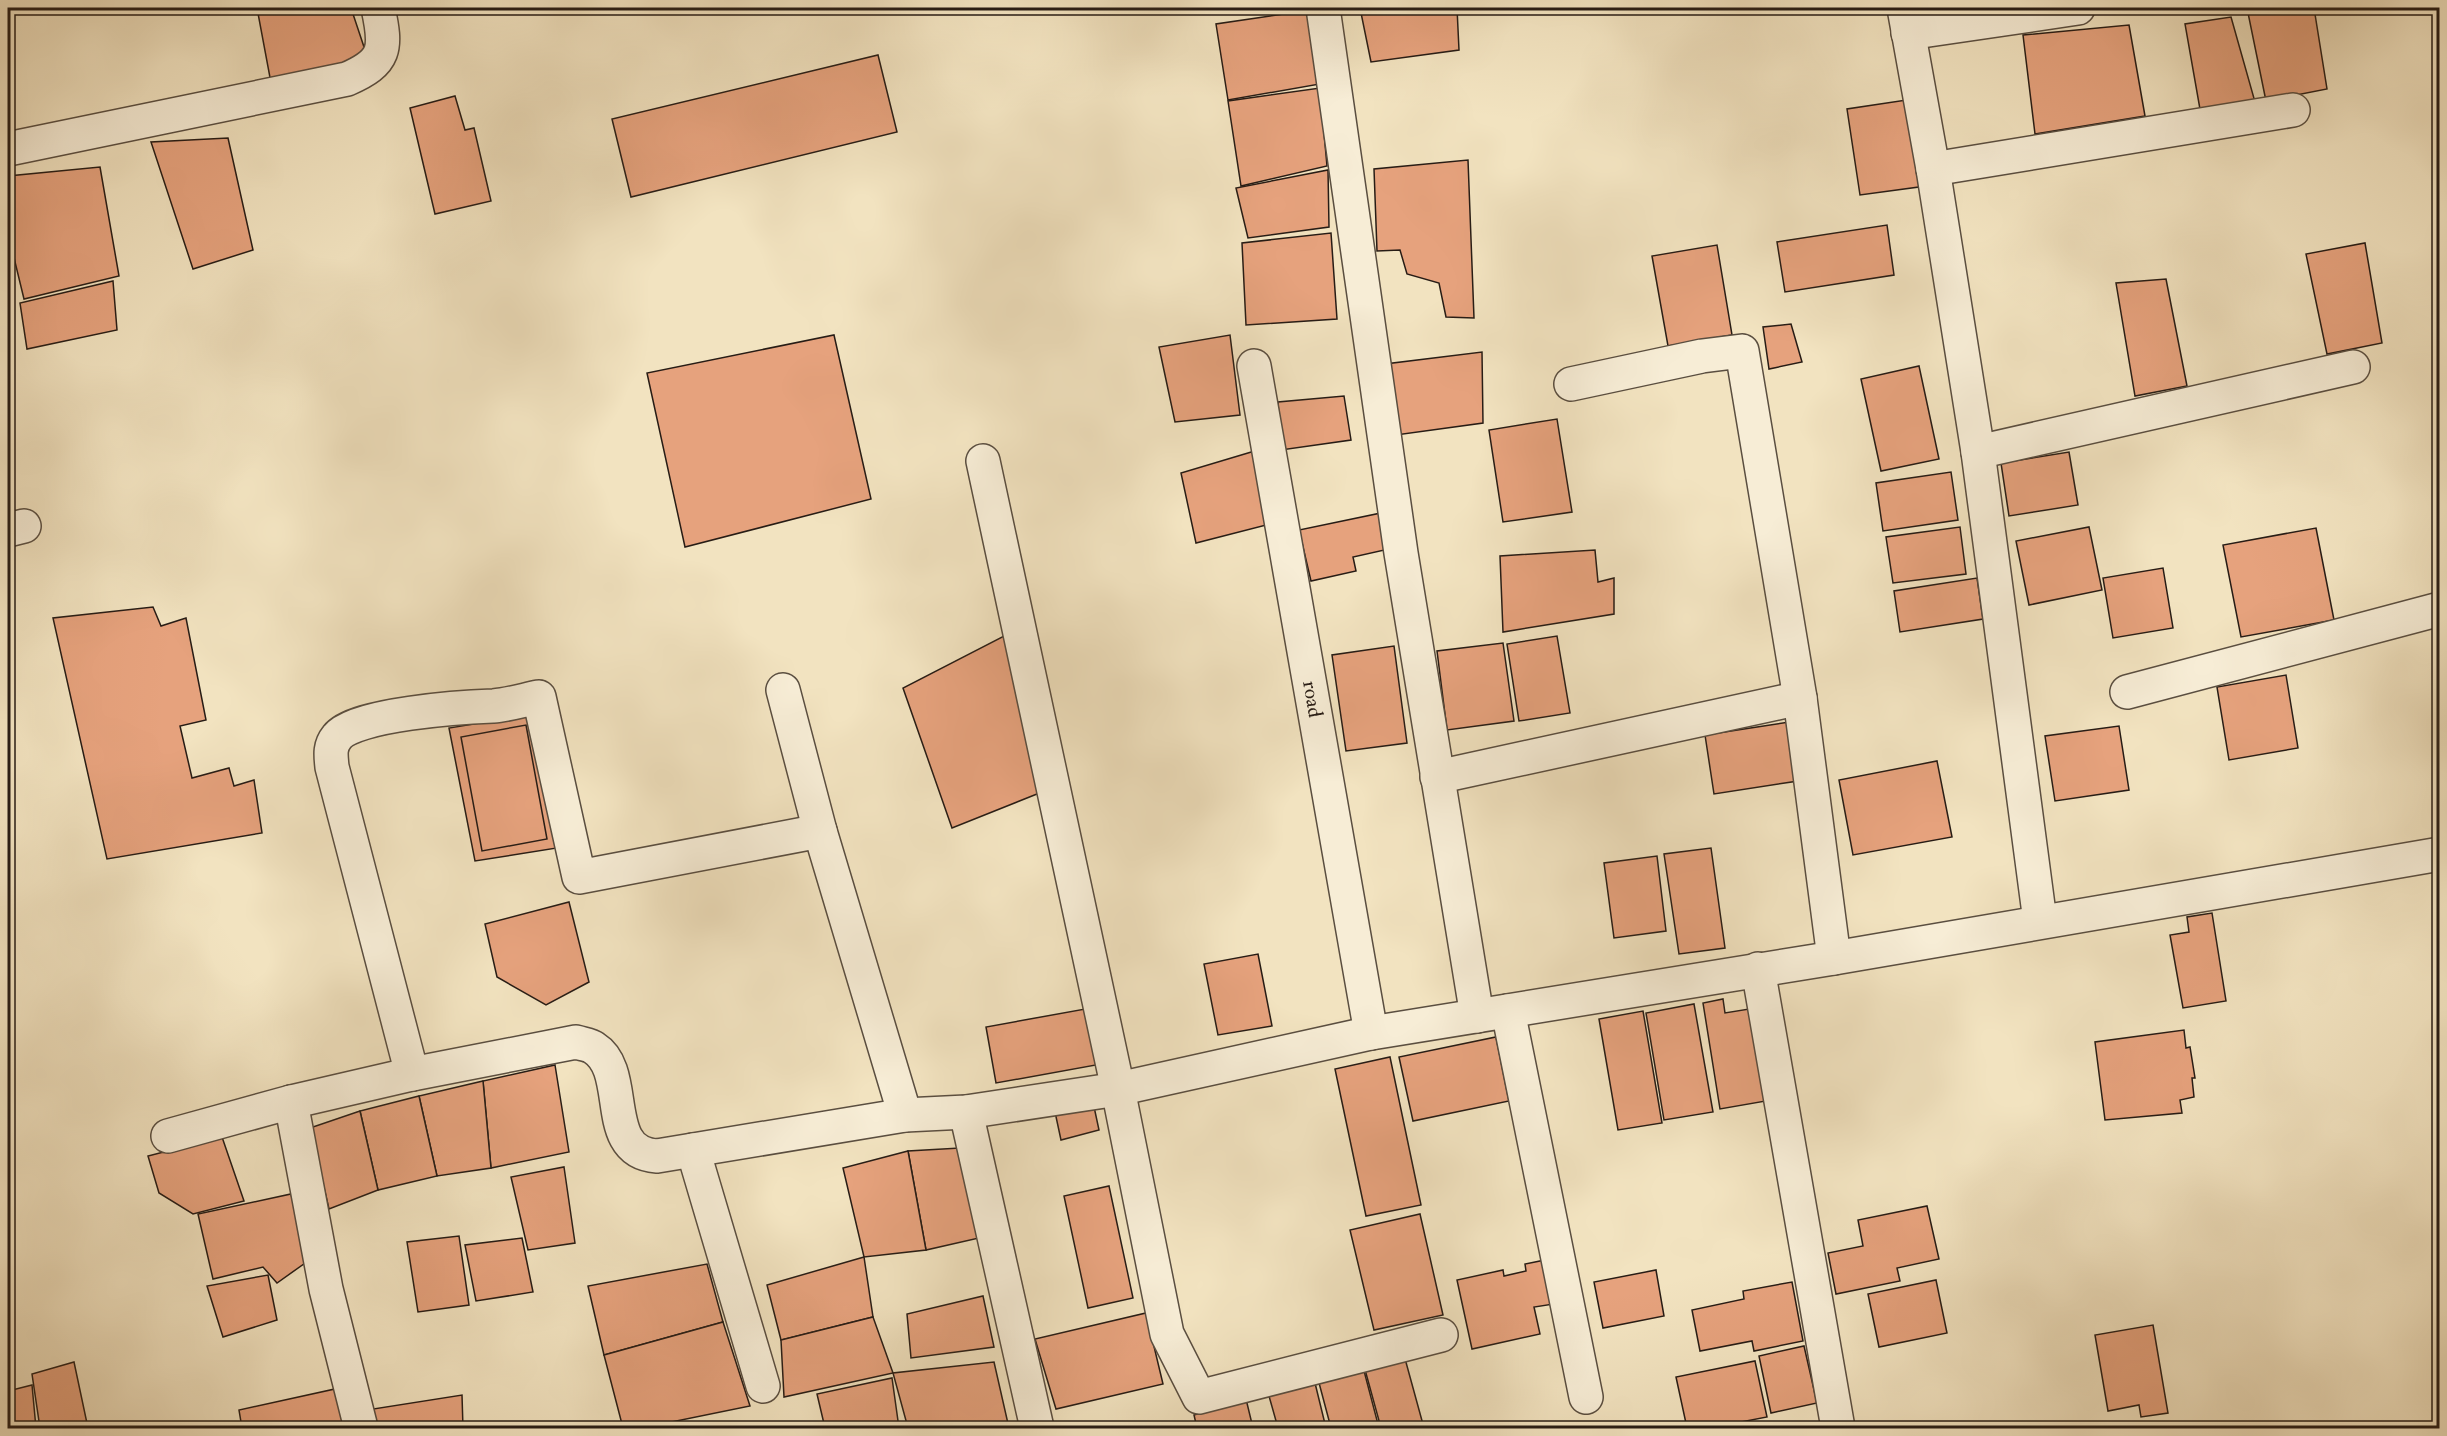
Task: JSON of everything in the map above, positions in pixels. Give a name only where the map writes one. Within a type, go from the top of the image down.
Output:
[{"type":"street","points":[[8,149],[347,79],[371,68],[382,51],[382,25],[378,8]]},
{"type":"street","points":[[1323,8],[1401,553],[1437,777],[1586,1397]]},
{"type":"street","points":[[2040,921],[1978,452],[1934,169],[1906,20],[2078,8]]},
{"type":"street","points":[[1934,169],[2294,110]]},
{"type":"street","points":[[1571,384],[1702,356],[1742,351],[1800,698],[1834,958]]},
{"type":"street","name":"road","points":[[1254,366],[1371,1033]]},
{"type":"street","points":[[1978,452],[2353,367]]},
{"type":"street","points":[[983,461],[1118,1089],[1167,1334],[1199,1397],[1440,1335]]},
{"type":"street","points":[[2127,692],[2439,609]]},
{"type":"street","points":[[783,690],[820,831],[905,1115]]},
{"type":"street","points":[[412,1074],[332,767],[330,749],[337,735],[352,725],[475,705],[495,706],[539,697],[579,877],[820,831]]},
{"type":"street","points":[[1437,777],[1800,698]]},
{"type":"street","points":[[168,1136],[291,1102],[412,1074],[576,1042],[595,1048],[606,1062],[629,1145],[642,1155],[657,1156],[905,1115],[966,1112],[1118,1089],[1371,1033],[1834,958],[2439,854]]},
{"type":"street","points":[[1758,969],[1838,1428]]},
{"type":"street","points":[[291,1102],[326,1288],[360,1428]]},
{"type":"street","points":[[966,1112],[1037,1428]]},
{"type":"street","points":[[693,1150],[763,1386]]},
{"type":"building","points":[[257,8],[351,8],[371,68],[271,83]]},
{"type":"building","points":[[1360,8],[1457,8],[1459,50],[1371,62]]},
{"type":"building","points":[[2247,8],[2314,8],[2327,89],[2266,101]]},
{"type":"building","points":[[1311,10],[1320,84],[1228,100],[1216,24]]},
{"type":"building","points":[[2231,17],[2257,109],[2201,115],[2185,24]]},
{"type":"building","points":[[2129,25],[2145,116],[2035,134],[2023,35]]},
{"type":"building","points":[[878,55],[897,132],[631,197],[612,119]]},
{"type":"building","points":[[1320,88],[1327,166],[1241,186],[1228,101]]},
{"type":"building","points":[[455,96],[465,130],[474,128],[491,201],[435,214],[410,108]]},
{"type":"building","points":[[1913,99],[1926,186],[1860,195],[1847,109]]},
{"type":"building","points":[[228,138],[253,250],[193,269],[151,142]]},
{"type":"building","points":[[1468,160],[1474,318],[1446,317],[1439,283],[1407,274],[1400,250],[1377,251],[1374,169]]},
{"type":"building","points":[[100,167],[119,276],[24,299],[8,233],[8,176]]},
{"type":"building","points":[[1328,170],[1329,227],[1248,238],[1236,188]]},
{"type":"building","points":[[1887,225],[1894,275],[1785,292],[1777,242]]},
{"type":"building","points":[[1331,233],[1337,319],[1246,325],[1242,243]]},
{"type":"building","points":[[2365,243],[2382,343],[2327,354],[2306,254]]},
{"type":"building","points":[[1717,245],[1732,335],[1668,346],[1652,256]]},
{"type":"building","points":[[2166,279],[2187,386],[2135,396],[2116,283]]},
{"type":"building","points":[[113,281],[117,330],[27,349],[20,303]]},
{"type":"building","points":[[1791,324],[1802,362],[1769,369],[1763,327]]},
{"type":"building","points":[[834,335],[871,499],[685,547],[647,373]]},
{"type":"building","points":[[1230,335],[1240,415],[1175,422],[1159,347]]},
{"type":"building","points":[[1482,352],[1483,423],[1396,435],[1385,364]]},
{"type":"building","points":[[1919,366],[1939,459],[1881,471],[1861,379]]},
{"type":"building","points":[[1344,396],[1351,440],[1281,450],[1278,402]]},
{"type":"building","points":[[1557,419],[1572,512],[1503,522],[1489,430]]},
{"type":"building","points":[[1258,450],[1274,523],[1196,543],[1181,473]]},
{"type":"building","points":[[2069,452],[2078,505],[2009,516],[2001,463]]},
{"type":"building","points":[[1951,472],[1958,520],[1883,531],[1876,483]]},
{"type":"building","points":[[1381,513],[1389,549],[1353,557],[1356,571],[1311,581],[1299,530]]},
{"type":"building","points":[[1960,527],[1966,574],[1893,583],[1886,537]]},
{"type":"building","points":[[2089,527],[2102,590],[2029,605],[2016,541]]},
{"type":"building","points":[[2316,528],[2334,620],[2241,637],[2223,545]]},
{"type":"building","points":[[1595,550],[1598,582],[1614,578],[1614,614],[1503,632],[1500,556]]},
{"type":"building","points":[[2163,568],[2173,628],[2113,638],[2103,578]]},
{"type":"building","points":[[1977,578],[1983,619],[1900,632],[1894,591]]},
{"type":"building","points":[[153,607],[161,626],[186,618],[206,720],[180,726],[192,778],[229,768],[234,786],[254,780],[262,833],[107,859],[53,618]]},
{"type":"building","points":[[1004,636],[1042,792],[952,828],[903,688]]},
{"type":"building","points":[[1557,636],[1570,713],[1519,721],[1507,644]]},
{"type":"building","points":[[1503,643],[1514,721],[1447,730],[1437,651]]},
{"type":"building","points":[[1394,646],[1407,743],[1346,751],[1332,655]]},
{"type":"building","points":[[2286,675],[2298,748],[2229,760],[2217,687]]},
{"type":"building","points":[[528,715],[557,848],[475,861],[449,728]]},
{"type":"building","points":[[1789,722],[1798,781],[1714,794],[1705,735]]},
{"type":"building","points":[[526,725],[547,839],[482,851],[461,737]]},
{"type":"building","points":[[2119,726],[2129,790],[2055,801],[2045,736]]},
{"type":"building","points":[[1937,761],[1952,837],[1853,855],[1839,780]]},
{"type":"building","points":[[1711,848],[1725,948],[1679,954],[1664,854]]},
{"type":"building","points":[[1657,856],[1666,931],[1614,938],[1604,863]]},
{"type":"building","points":[[569,902],[589,982],[546,1005],[497,977],[485,924]]},
{"type":"building","points":[[2212,913],[2226,1001],[2183,1008],[2170,935],[2189,932],[2187,917]]},
{"type":"building","points":[[1258,954],[1272,1026],[1218,1035],[1204,964]]},
{"type":"building","points":[[1723,999],[1725,1013],[1749,1009],[1766,1101],[1720,1109],[1703,1003]]},
{"type":"building","points":[[1694,1004],[1713,1112],[1664,1120],[1646,1013]]},
{"type":"building","points":[[1085,1009],[1096,1065],[996,1083],[986,1027]]},
{"type":"building","points":[[1643,1011],[1662,1123],[1618,1130],[1599,1019]]},
{"type":"building","points":[[2184,1030],[2186,1048],[2190,1047],[2195,1078],[2192,1078],[2194,1097],[2180,1100],[2182,1113],[2105,1120],[2095,1042]]},
{"type":"building","points":[[1496,1037],[1509,1101],[1413,1121],[1399,1057]]},
{"type":"building","points":[[1390,1057],[1421,1205],[1366,1216],[1335,1069]]},
{"type":"building","points":[[555,1065],[569,1152],[491,1168],[483,1081]]},
{"type":"building","points":[[483,1081],[491,1168],[437,1176],[419,1096]]},
{"type":"building","points":[[419,1096],[437,1176],[378,1190],[360,1111]]},
{"type":"building","points":[[1093,1102],[1099,1130],[1061,1140],[1055,1112]]},
{"type":"building","points":[[360,1111],[378,1190],[329,1209],[310,1128]]},
{"type":"building","points":[[222,1137],[244,1201],[193,1214],[159,1193],[148,1156]]},
{"type":"building","points":[[960,1148],[979,1238],[926,1250],[908,1151]]},
{"type":"building","points":[[908,1151],[926,1250],[864,1257],[843,1168]]},
{"type":"building","points":[[564,1167],[575,1243],[528,1250],[511,1177]]},
{"type":"building","points":[[1109,1186],[1133,1298],[1088,1308],[1064,1196]]},
{"type":"building","points":[[291,1194],[308,1261],[277,1283],[263,1267],[213,1279],[198,1214]]},
{"type":"building","points":[[1927,1206],[1939,1259],[1897,1268],[1900,1281],[1836,1294],[1828,1253],[1863,1246],[1858,1220]]},
{"type":"building","points":[[1420,1214],[1443,1315],[1374,1330],[1350,1230]]},
{"type":"building","points":[[459,1236],[469,1305],[418,1312],[407,1242]]},
{"type":"building","points":[[522,1238],[533,1292],[476,1301],[465,1245]]},
{"type":"building","points":[[864,1257],[873,1317],[781,1340],[767,1285]]},
{"type":"building","points":[[1545,1260],[1554,1304],[1534,1307],[1540,1334],[1472,1349],[1457,1280],[1503,1270],[1504,1276],[1526,1271],[1525,1264]]},
{"type":"building","points":[[707,1264],[723,1322],[604,1355],[588,1286]]},
{"type":"building","points":[[1656,1270],[1664,1316],[1603,1328],[1594,1282]]},
{"type":"building","points":[[268,1275],[277,1320],[223,1337],[207,1286]]},
{"type":"building","points":[[1936,1280],[1947,1333],[1879,1347],[1868,1294]]},
{"type":"building","points":[[1792,1282],[1803,1341],[1754,1351],[1752,1341],[1700,1351],[1692,1310],[1744,1299],[1743,1291]]},
{"type":"building","points":[[983,1296],[994,1347],[911,1358],[907,1314]]},
{"type":"building","points":[[1146,1313],[1163,1384],[1056,1409],[1035,1339]]},
{"type":"building","points":[[873,1317],[893,1373],[784,1397],[781,1340]]},
{"type":"building","points":[[723,1322],[750,1406],[642,1428],[623,1428],[604,1355]]},
{"type":"building","points":[[2153,1325],[2168,1413],[2141,1417],[2139,1405],[2108,1411],[2095,1335]]},
{"type":"building","points":[[1804,1346],[1817,1403],[1771,1413],[1759,1356]]},
{"type":"building","points":[[1404,1355],[1424,1428],[1381,1428],[1364,1366]]},
{"type":"building","points":[[1755,1361],[1767,1417],[1710,1428],[1687,1428],[1676,1377]]},
{"type":"building","points":[[74,1362],[88,1428],[40,1428],[32,1374]]},
{"type":"building","points":[[994,1362],[1009,1428],[908,1428],[893,1373]]},
{"type":"building","points":[[1363,1367],[1379,1428],[1331,1428],[1318,1379]]},
{"type":"building","points":[[892,1378],[899,1428],[825,1428],[817,1394]]},
{"type":"building","points":[[1315,1383],[1326,1428],[1278,1428],[1269,1396]]},
{"type":"building","points":[[32,1385],[36,1428],[8,1428],[8,1391]]},
{"type":"building","points":[[335,1389],[347,1428],[242,1428],[239,1410]]},
{"type":"building","points":[[462,1395],[463,1428],[378,1428],[373,1409]]},
{"type":"building","points":[[1246,1399],[1253,1428],[1197,1428],[1194,1415]]}]
